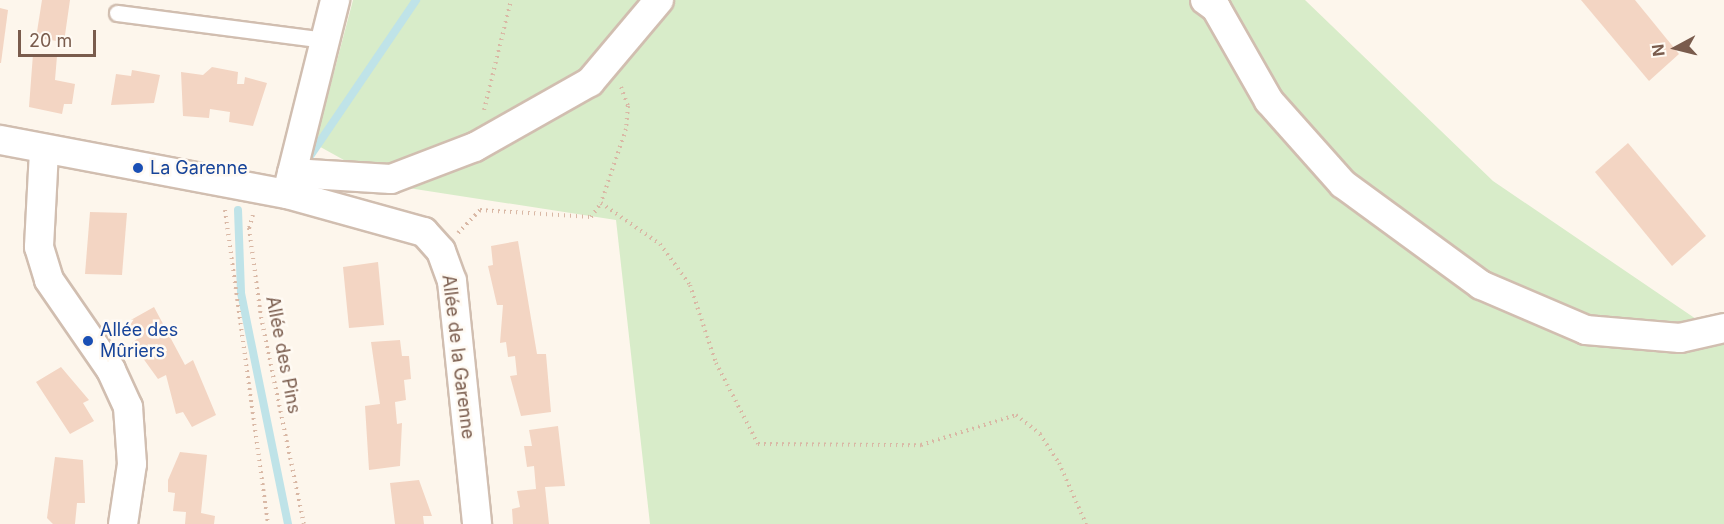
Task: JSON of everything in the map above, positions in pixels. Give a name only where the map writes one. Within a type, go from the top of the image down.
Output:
[{"type":"street","points":[[280,186],[335,0]]},
{"type":"street","points":[[0,140],[44,151],[232,186],[280,186],[391,179],[476,147],[550,109],[590,81],[659,0]]},
{"type":"street","points":[[1205,0],[1216,8],[1269,101],[1343,184],[1481,285],[1586,330],[1680,338],[1724,328]]},
{"type":"street","points":[[44,151],[39,247],[49,280],[111,370],[128,407],[132,464],[123,524]]},
{"type":"street","name":"Allée de la Garenne","points":[[280,186],[424,232],[441,251],[452,281],[477,524]]},
{"type":"lane","points":[[117,13],[325,39]]},
{"type":"path","points":[[476,147],[511,0]]},
{"type":"path","points":[[441,251],[480,210],[591,217],[601,203],[626,129],[628,106],[610,60]]},
{"type":"path","points":[[232,186],[223,217],[268,524]]},
{"type":"path","name":"Allée des Pins","points":[[280,186],[249,228],[259,306],[304,524]]},
{"type":"path","points":[[601,203],[660,244],[690,285],[716,363],[758,444],[921,445],[1016,415],[1040,434],[1053,453],[1086,524]]},
{"type":"green space","points":[[353,0],[1305,0],[1493,181],[1724,338],[1724,524],[650,524],[616,220],[389,185],[315,144]]},
{"type":"building","points":[[42,0],[70,0],[64,42],[36,38]]},
{"type":"building","points":[[1581,0],[1635,0],[1679,54],[1649,81]]},
{"type":"building","points":[[0,8],[8,10],[1,63],[0,63]]},
{"type":"building","points":[[33,54],[57,56],[55,80],[75,84],[72,104],[64,104],[62,114],[29,107]]},
{"type":"building","points":[[212,67],[238,72],[237,84],[244,84],[245,77],[267,83],[253,126],[229,122],[230,112],[210,109],[209,118],[183,116],[181,72],[203,75]]},
{"type":"building","points":[[132,70],[160,75],[154,103],[111,105],[116,74],[131,76]]},
{"type":"building","points":[[1628,143],[1706,236],[1672,266],[1595,172]]},
{"type":"building","points":[[90,212],[127,213],[122,275],[85,274]]},
{"type":"building","points":[[518,241],[537,354],[546,354],[551,412],[521,416],[510,376],[517,375],[515,356],[508,357],[506,342],[500,343],[503,305],[497,305],[488,266],[493,265],[491,246]]},
{"type":"building","points":[[378,262],[384,325],[349,328],[343,267]]},
{"type":"building","points":[[154,307],[185,365],[193,360],[216,415],[192,427],[183,412],[176,414],[166,375],[158,379],[132,343],[138,338],[129,321]]},
{"type":"building","points":[[400,340],[402,356],[409,356],[411,379],[404,380],[406,400],[395,402],[397,424],[402,423],[400,466],[369,470],[365,406],[380,404],[371,342]]},
{"type":"building","points":[[61,367],[89,400],[83,403],[94,421],[70,434],[36,382]]},
{"type":"building","points":[[558,426],[565,486],[545,487],[549,524],[513,524],[512,509],[520,507],[517,491],[536,489],[534,466],[527,467],[524,446],[532,446],[529,430]]},
{"type":"building","points":[[180,452],[207,455],[201,513],[215,516],[214,524],[185,524],[186,512],[173,511],[175,493],[168,492],[168,480]]},
{"type":"building","points":[[55,457],[83,460],[85,503],[77,503],[75,524],[53,524],[47,518]]},
{"type":"building","points":[[419,480],[432,516],[423,516],[424,524],[395,524],[390,483]]},
{"type":"waterway","points":[[306,162],[416,0]]},
{"type":"waterway","points":[[238,210],[241,293],[288,524]]},
{"type":"place","name":"La Garenne","points":[[138,168]]},
{"type":"place","name":"Allée des Mûriers","points":[[88,341]]}]
